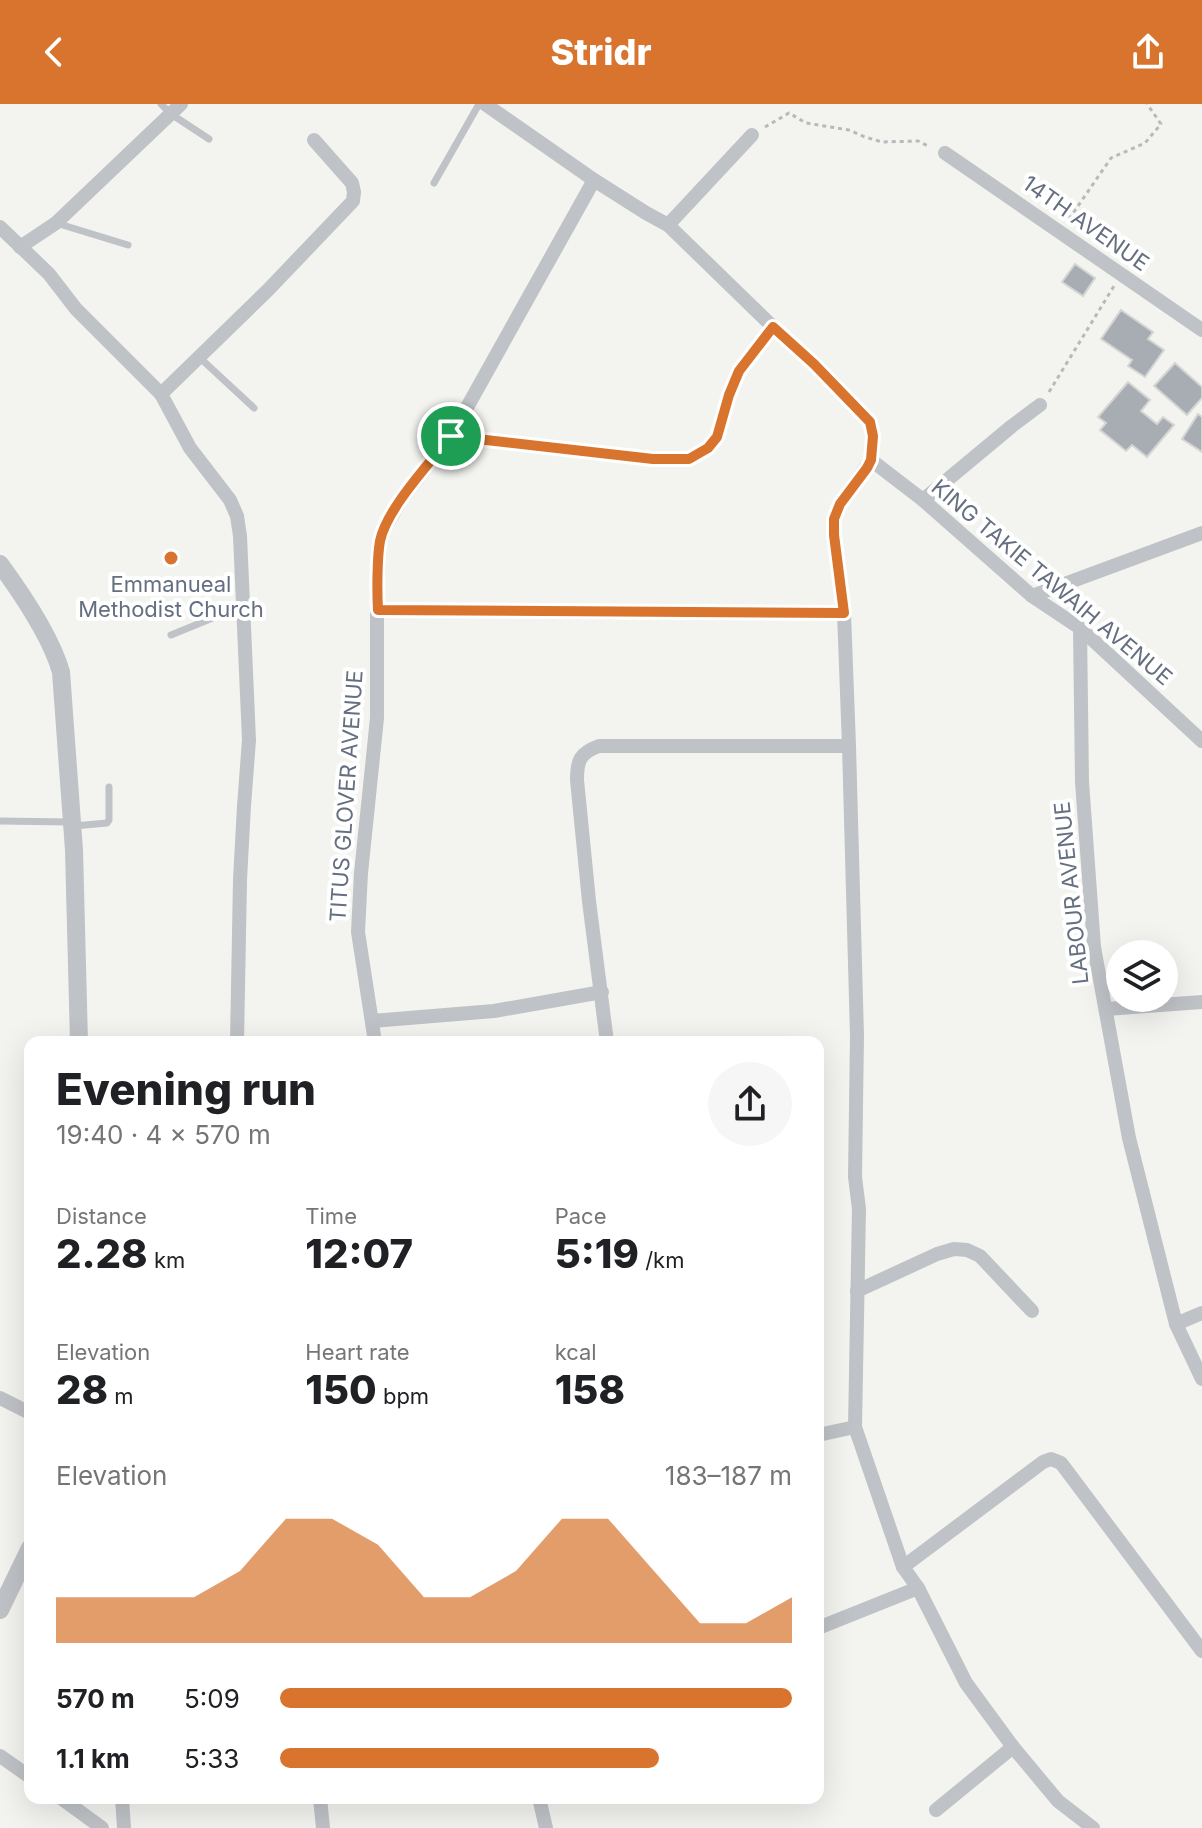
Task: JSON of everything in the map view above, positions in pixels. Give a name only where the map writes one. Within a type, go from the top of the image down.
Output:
[{"type":"street","points":[[485,104],[594,180],[668,225],[814,364],[870,422],[873,436],[871,460],[840,504],[834,519],[844,613],[857,1036],[855,1177],[859,1209],[855,1427],[903,1567],[918,1588],[966,1683],[1058,1801],[1093,1828]]},
{"type":"street","points":[[20,247],[56,223],[171,107]]},
{"type":"street","points":[[668,225],[752,135]]},
{"type":"street","points":[[161,394],[268,290],[353,201],[352,183],[314,140]]},
{"type":"street","name":"14TH AVENUE","points":[[945,153],[1202,330]]},
{"type":"street","name":"TITUS GLOVER AVENUE","points":[[374,1036],[358,932],[377,718],[380,541],[401,500],[451,436],[594,180]]},
{"type":"street","points":[[0,227],[49,274],[76,309],[161,394],[190,448],[230,500],[237,516],[249,740],[241,866],[237,1036]]},
{"type":"street","points":[[451,436],[653,459],[689,459],[708,448],[717,437],[739,371],[773,327]]},
{"type":"street","points":[[923,500],[1040,405]]},
{"type":"street","name":"KING TAKIE TAWAIH AVENUE","points":[[871,460],[923,500],[1032,596],[1080,628],[1202,741]]},
{"type":"street","points":[[1032,596],[1202,533]]},
{"type":"street","points":[[0,564],[56,655],[64,697],[72,824],[79,1036]]},
{"type":"street","points":[[378,610],[844,613]]},
{"type":"street","name":"LABOUR AVENUE","points":[[1080,628],[1084,813],[1094,947],[1106,1009]]},
{"type":"street","points":[[606,1036],[577,780],[581,757],[587,750],[599,746],[849,746]]},
{"type":"street","points":[[372,1021],[494,1011],[602,992]]},
{"type":"street","points":[[1178,1004],[1202,1002]]},
{"type":"street","name":"LABOUR AVENUE","points":[[1107,1012],[1129,1138],[1176,1324],[1202,1379]]},
{"type":"street","points":[[857,1291],[937,1254],[954,1249],[967,1250],[980,1256],[1032,1311]]},
{"type":"street","points":[[1176,1324],[1202,1313]]},
{"type":"street","points":[[0,1398],[24,1410]]},
{"type":"street","points":[[824,1434],[855,1427]]},
{"type":"street","points":[[903,1567],[1051,1459],[1061,1463],[1202,1651]]},
{"type":"street","points":[[0,1610],[24,1560]]},
{"type":"street","points":[[824,1626],[918,1588]]},
{"type":"street","points":[[936,1810],[1013,1747]]},
{"type":"street","points":[[0,1756],[24,1773]]},
{"type":"street","points":[[69,1804],[102,1828]]},
{"type":"street","points":[[122,1804],[124,1828]]},
{"type":"street","points":[[321,1804],[323,1828]]},
{"type":"street","points":[[540,1804],[546,1828]]},
{"type":"lane","points":[[434,183],[479,104]]},
{"type":"lane","points":[[171,107],[209,139]]},
{"type":"lane","points":[[56,223],[128,245]]},
{"type":"lane","points":[[199,357],[254,408]]},
{"type":"lane","points":[[171,635],[244,605]]},
{"type":"lane","points":[[0,821],[107,823],[109,787]]},
{"type":"path","points":[[1060,233],[1111,158],[1145,143],[1161,124],[1147,104]]},
{"type":"path","points":[[752,135],[789,113],[806,123],[849,130],[882,142],[918,141],[945,153]]},
{"type":"path","points":[[1040,405],[1121,275]]},
{"type":"building","points":[[1075,264],[1095,278],[1083,296],[1062,282]]},
{"type":"building","points":[[1121,310],[1153,332],[1148,339],[1164,350],[1145,377],[1128,366],[1132,360],[1101,339]]},
{"type":"building","points":[[1175,363],[1202,387],[1202,398],[1187,415],[1154,386]]},
{"type":"building","points":[[1128,382],[1150,400],[1141,411],[1157,424],[1163,417],[1174,425],[1147,457],[1132,445],[1126,451],[1100,430],[1106,423],[1098,417]]},
{"type":"building","points":[[1198,414],[1202,417],[1202,452],[1182,439]]},
{"type":"place","name":"Emmanueal Methodist Church","points":[[171,558]]},
{"type":"route","points":[[773,327],[870,422],[873,436],[871,460],[840,504],[834,519],[844,613],[378,610],[380,541],[386,526],[401,500],[451,436],[653,459],[689,459],[708,448],[717,437],[739,371],[773,327]]}]
